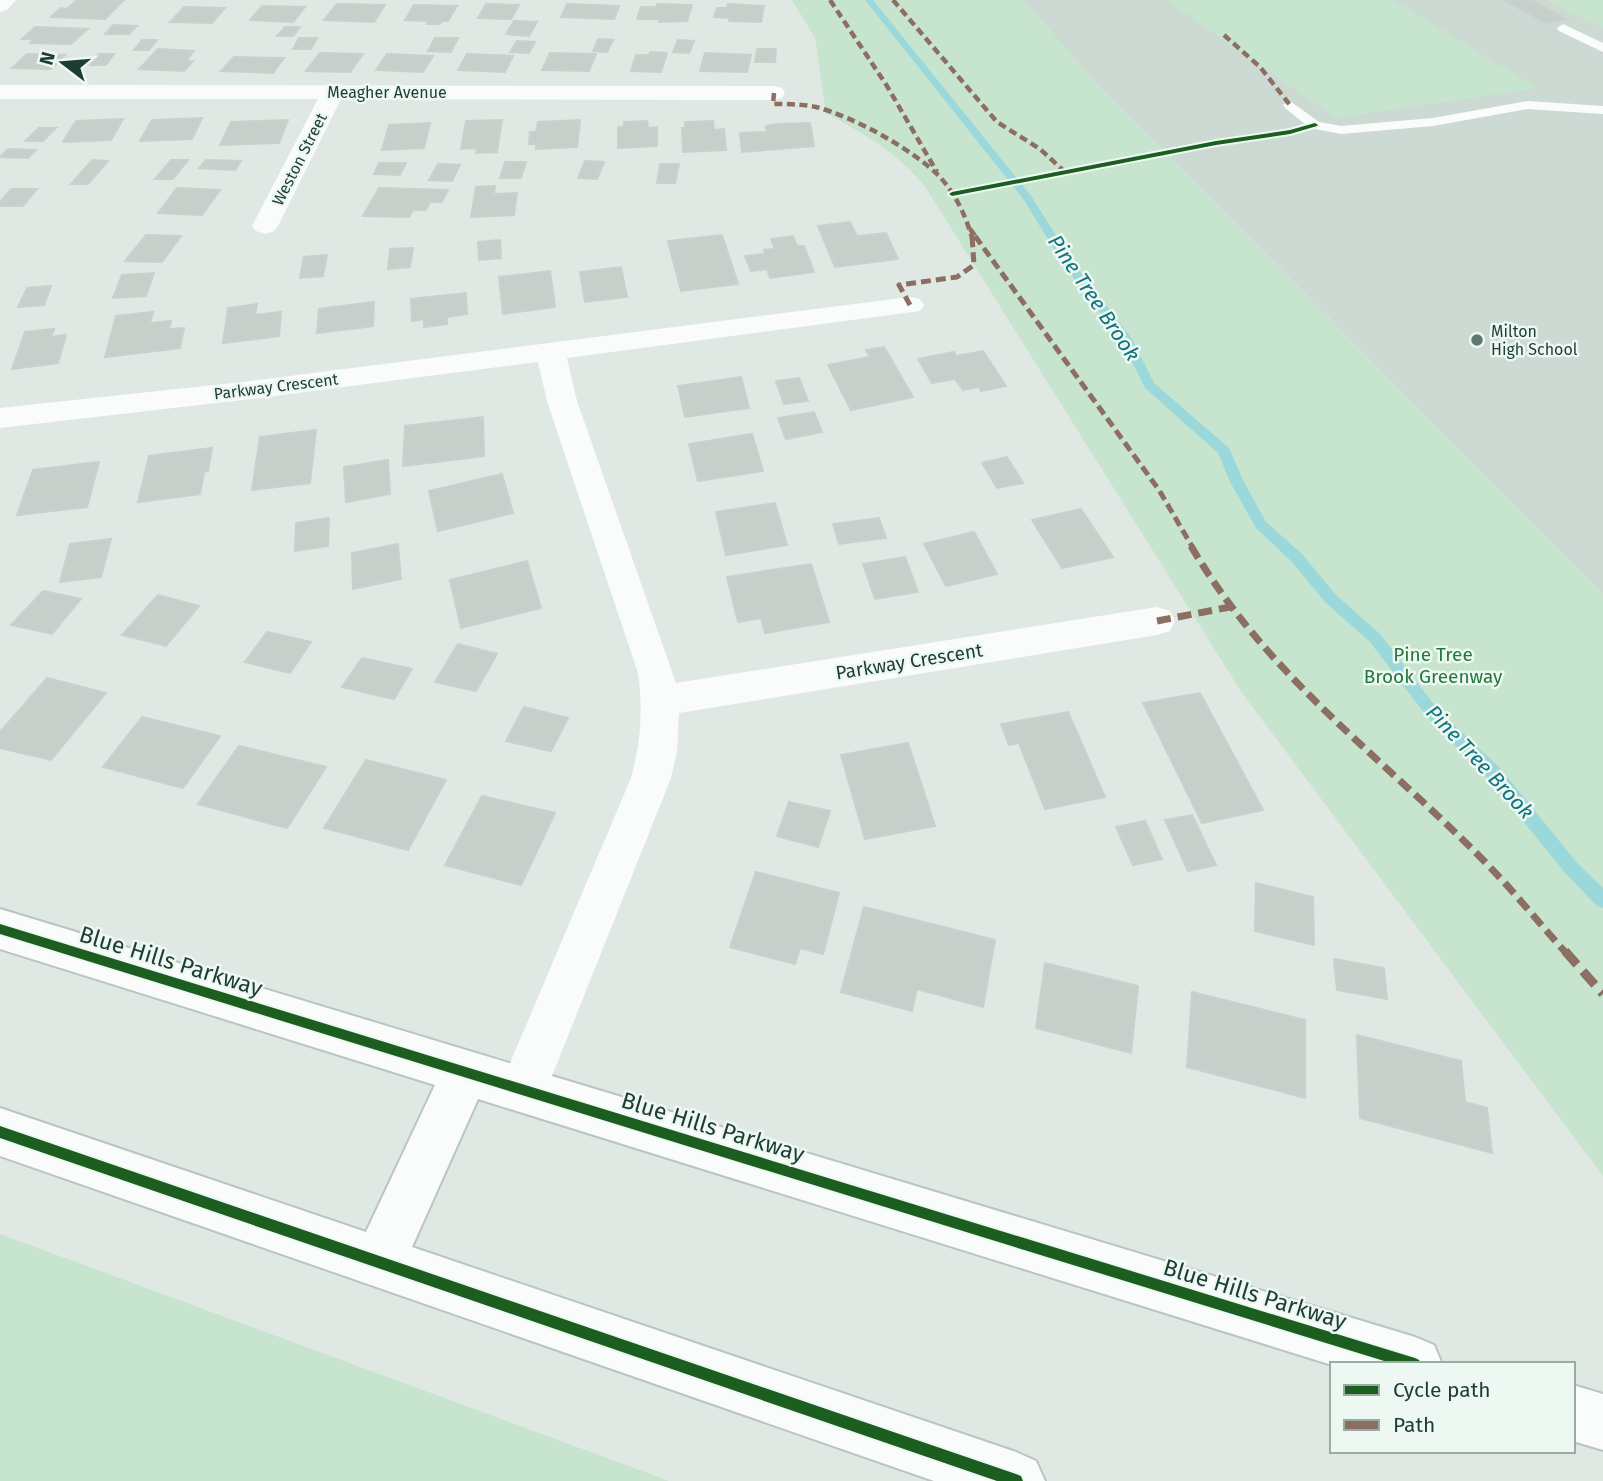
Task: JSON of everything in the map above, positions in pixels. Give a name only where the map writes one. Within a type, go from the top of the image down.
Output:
[{"type":"street","points":[[0,6],[6,0]]},
{"type":"street","name":"Meagher Avenue","points":[[0,92],[774,93]]},
{"type":"street","name":"Weston Street","points":[[265,226],[332,92]]},
{"type":"street","name":"Parkway Crescent","points":[[0,418],[552,352],[910,305]]},
{"type":"street","points":[[523,1089],[652,778],[659,752],[661,701],[649,648],[562,401],[553,369],[552,352]]},
{"type":"street","name":"Parkway Crescent","points":[[661,701],[1157,621]]},
{"type":"street","name":"Blue Hills Parkway","points":[[0,929],[1409,1362]]},
{"type":"street","points":[[378,1264],[466,1072]]},
{"type":"street","points":[[0,1132],[1016,1481]]},
{"type":"street","points":[[1575,1414],[1603,1422]]},
{"type":"lane","points":[[1563,28],[1603,48]]},
{"type":"lane","points":[[1290,105],[1315,125],[1341,130],[1433,122],[1528,105],[1603,110]]},
{"type":"shaded area","name":"Milton High School","points":[[1023,0],[1603,0],[1603,594],[1098,85]]},
{"type":"green space","name":"Pine Tree Brook Greenway","points":[[792,0],[1023,0],[1098,85],[1603,594],[1603,1176],[1242,693],[924,185],[890,153],[826,113],[815,38]]},
{"type":"green space","points":[[1166,0],[1393,0],[1538,88],[1336,118]]},
{"type":"green space","points":[[1547,0],[1603,0],[1603,28]]},
{"type":"green space","points":[[0,1234],[669,1481],[0,1481]]},
{"type":"building","points":[[77,0],[123,1],[105,19],[51,17],[60,8],[67,9]]},
{"type":"building","points":[[1504,0],[1531,0],[1566,19],[1545,23]]},
{"type":"building","points":[[337,4],[385,5],[374,22],[324,20]]},
{"type":"building","points":[[486,4],[519,5],[511,19],[478,18]]},
{"type":"building","points":[[567,4],[619,6],[614,19],[561,17]]},
{"type":"building","points":[[657,4],[692,5],[687,21],[659,22],[660,19],[637,19],[641,7],[656,7]]},
{"type":"building","points":[[728,4],[764,6],[761,22],[729,21],[730,18],[714,17],[717,8],[727,8]]},
{"type":"building","points":[[414,5],[457,6],[448,21],[427,24],[429,21],[405,20]]},
{"type":"building","points":[[262,6],[305,7],[293,22],[250,20]]},
{"type":"building","points":[[184,7],[225,8],[212,23],[170,22]]},
{"type":"building","points":[[514,21],[537,22],[529,36],[506,34]]},
{"type":"building","points":[[113,25],[137,26],[129,34],[105,34]]},
{"type":"building","points":[[35,27],[88,29],[71,44],[30,43],[33,39],[22,39]]},
{"type":"building","points":[[285,27],[300,27],[293,36],[277,36]]},
{"type":"building","points":[[299,38],[317,38],[311,49],[293,49]]},
{"type":"building","points":[[435,38],[458,38],[451,52],[428,51]]},
{"type":"building","points":[[598,39],[613,40],[607,52],[593,51]]},
{"type":"building","points":[[142,40],[157,40],[149,50],[134,50]]},
{"type":"building","points":[[678,40],[694,41],[689,53],[673,52]]},
{"type":"building","points":[[517,41],[535,42],[529,53],[510,52]]},
{"type":"building","points":[[158,49],[194,51],[186,61],[193,61],[184,71],[139,69]]},
{"type":"building","points":[[757,49],[776,49],[775,62],[755,62]]},
{"type":"building","points":[[650,52],[667,53],[661,72],[631,71],[636,55],[649,55]]},
{"type":"building","points":[[320,53],[363,54],[350,72],[306,71]]},
{"type":"building","points":[[550,53],[596,54],[589,71],[542,70]]},
{"type":"building","points":[[705,53],[751,55],[747,72],[700,71]]},
{"type":"building","points":[[27,54],[65,55],[51,69],[12,68]]},
{"type":"building","points":[[99,54],[114,54],[106,65],[90,65]]},
{"type":"building","points":[[387,54],[433,56],[423,72],[376,70]]},
{"type":"building","points":[[467,54],[513,56],[505,72],[458,70]]},
{"type":"building","points":[[234,57],[284,58],[273,73],[221,71]]},
{"type":"building","points":[[202,118],[192,139],[140,141],[152,120]]},
{"type":"building","points":[[123,119],[111,140],[63,142],[76,121]]},
{"type":"building","points":[[288,120],[279,143],[220,145],[231,122]]},
{"type":"building","points":[[502,120],[497,152],[476,153],[477,148],[461,149],[466,121]]},
{"type":"building","points":[[580,120],[577,147],[536,149],[536,144],[529,144],[530,132],[536,132],[538,122]]},
{"type":"building","points":[[647,121],[648,128],[657,127],[657,146],[618,148],[618,127],[624,127],[624,122]]},
{"type":"building","points":[[713,121],[714,130],[724,129],[726,150],[683,152],[682,128],[685,128],[685,122]]},
{"type":"building","points":[[430,123],[424,148],[382,150],[389,125]]},
{"type":"building","points":[[810,123],[814,146],[742,152],[740,133],[767,132],[766,126],[776,124]]},
{"type":"building","points":[[39,128],[56,128],[43,141],[25,141]]},
{"type":"building","points":[[8,149],[36,150],[28,158],[0,157]]},
{"type":"building","points":[[92,160],[108,161],[88,184],[71,184]]},
{"type":"building","points":[[171,160],[188,160],[173,179],[155,179]]},
{"type":"building","points":[[206,160],[241,161],[235,170],[199,168]]},
{"type":"building","points":[[585,161],[604,162],[597,179],[578,178]]},
{"type":"building","points":[[505,162],[526,162],[521,178],[500,178]]},
{"type":"building","points":[[379,163],[406,163],[400,175],[374,174]]},
{"type":"building","points":[[438,164],[460,165],[452,181],[429,180]]},
{"type":"building","points":[[660,164],[679,164],[675,183],[657,183]]},
{"type":"building","points":[[495,186],[494,194],[517,193],[514,215],[471,217],[476,187]]},
{"type":"building","points":[[177,188],[220,190],[202,215],[158,213]]},
{"type":"building","points":[[379,188],[448,190],[442,202],[430,202],[426,210],[413,210],[409,217],[363,216]]},
{"type":"building","points":[[11,189],[37,189],[23,206],[0,206],[0,202]]},
{"type":"building","points":[[850,222],[857,236],[886,233],[898,259],[835,267],[818,226]]},
{"type":"building","points":[[146,235],[181,236],[162,262],[125,261]]},
{"type":"building","points":[[722,235],[738,284],[681,291],[668,241]]},
{"type":"building","points":[[793,236],[797,246],[804,246],[814,272],[770,278],[767,269],[751,271],[745,256],[765,254],[764,250],[775,249],[771,239]]},
{"type":"building","points":[[500,240],[501,258],[479,260],[478,242]]},
{"type":"building","points":[[413,248],[410,267],[388,269],[390,249]]},
{"type":"building","points":[[327,255],[323,276],[300,278],[304,257]]},
{"type":"building","points":[[621,267],[627,297],[585,302],[580,272]]},
{"type":"building","points":[[550,271],[555,307],[503,314],[499,277]]},
{"type":"building","points":[[154,273],[146,296],[113,298],[122,275]]},
{"type":"building","points":[[51,286],[44,305],[18,307],[27,288]]},
{"type":"building","points":[[466,293],[467,314],[447,317],[447,324],[424,327],[424,319],[412,321],[411,299]]},
{"type":"building","points":[[374,302],[373,326],[317,333],[319,309]]},
{"type":"building","points":[[257,304],[255,315],[281,312],[279,336],[223,343],[228,308]]},
{"type":"building","points":[[153,312],[150,323],[171,321],[169,329],[184,328],[180,348],[105,357],[116,316]]},
{"type":"building","points":[[54,329],[51,337],[66,335],[58,363],[12,369],[25,332]]},
{"type":"building","points":[[884,347],[913,397],[851,410],[828,365],[870,357],[866,350]]},
{"type":"building","points":[[983,351],[1006,386],[981,391],[979,387],[963,390],[955,379],[932,383],[918,359],[954,352],[956,356]]},
{"type":"building","points":[[741,377],[749,408],[685,417],[678,386]]},
{"type":"building","points":[[799,378],[808,401],[784,404],[776,381]]},
{"type":"building","points":[[814,412],[822,432],[786,439],[778,418]]},
{"type":"building","points":[[483,417],[484,456],[403,466],[405,426]]},
{"type":"building","points":[[316,430],[310,483],[252,490],[260,437]]},
{"type":"building","points":[[752,434],[763,471],[698,481],[689,444]]},
{"type":"building","points":[[212,448],[200,494],[138,502],[149,456]]},
{"type":"building","points":[[1007,457],[1023,483],[997,488],[982,463]]},
{"type":"building","points":[[388,460],[390,494],[346,502],[344,467]]},
{"type":"building","points":[[99,462],[87,507],[17,515],[33,470]]},
{"type":"building","points":[[502,474],[513,513],[438,531],[429,491]]},
{"type":"building","points":[[775,503],[787,545],[726,555],[716,512]]},
{"type":"building","points":[[1081,509],[1113,557],[1062,568],[1032,520]]},
{"type":"building","points":[[329,518],[328,546],[295,551],[296,523]]},
{"type":"building","points":[[879,518],[886,538],[839,544],[833,524]]},
{"type":"building","points":[[974,532],[997,574],[946,586],[924,544]]},
{"type":"building","points":[[111,539],[101,577],[60,582],[70,544]]},
{"type":"building","points":[[398,544],[401,579],[353,589],[352,553]]},
{"type":"building","points":[[905,557],[918,592],[875,599],[863,564]]},
{"type":"building","points":[[527,561],[541,608],[461,628],[450,580]]},
{"type":"building","points":[[811,564],[829,622],[765,633],[761,618],[738,622],[727,577]]},
{"type":"building","points":[[43,591],[81,599],[52,634],[11,625]]},
{"type":"building","points":[[158,595],[199,606],[166,646],[122,635]]},
{"type":"building","points":[[267,632],[311,642],[290,673],[245,662]]},
{"type":"building","points":[[458,644],[497,654],[476,691],[435,682]]},
{"type":"building","points":[[362,658],[412,669],[394,699],[342,687]]},
{"type":"building","points":[[47,678],[106,693],[51,760],[0,748],[0,732]]},
{"type":"building","points":[[1200,693],[1263,810],[1202,823],[1143,703]]},
{"type":"building","points":[[524,707],[568,718],[551,751],[506,741]]},
{"type":"building","points":[[1068,712],[1105,797],[1045,809],[1019,743],[1009,745],[1001,724]]},
{"type":"building","points":[[142,717],[220,736],[183,788],[103,767]]},
{"type":"building","points":[[908,743],[935,826],[865,839],[841,755]]},
{"type":"building","points":[[239,746],[326,767],[287,828],[198,804]]},
{"type":"building","points":[[366,760],[446,780],[408,850],[324,828]]},
{"type":"building","points":[[482,796],[555,813],[521,885],[445,865]]},
{"type":"building","points":[[789,802],[830,811],[818,847],[777,836]]},
{"type":"building","points":[[1192,815],[1216,865],[1188,871],[1165,820]]},
{"type":"building","points":[[1145,821],[1162,859],[1133,865],[1116,827]]},
{"type":"building","points":[[756,872],[839,893],[823,954],[800,948],[795,964],[730,947]]},
{"type":"building","points":[[1256,883],[1313,897],[1314,945],[1255,931]]},
{"type":"building","points":[[864,907],[995,940],[983,1007],[917,989],[912,1011],[841,992]]},
{"type":"building","points":[[1334,959],[1384,968],[1387,999],[1337,990]]},
{"type":"building","points":[[1045,963],[1138,986],[1131,1053],[1036,1028]]},
{"type":"building","points":[[1192,992],[1305,1020],[1305,1098],[1187,1067]]},
{"type":"building","points":[[1357,1035],[1461,1061],[1465,1102],[1487,1108],[1492,1153],[1360,1118]]},
{"type":"waterway","name":"Pine Tree Brook","points":[[869,0],[1028,199],[1067,262],[1126,339],[1149,385],[1224,451],[1237,482],[1261,525],[1297,558],[1331,599],[1375,638],[1434,715],[1494,773],[1572,869],[1603,900]]},
{"type":"marked path","points":[[830,0],[887,86],[937,172]]},
{"type":"marked path","points":[[893,0],[997,122],[1040,149],[1065,172]]},
{"type":"marked path","points":[[1224,35],[1260,67],[1290,105]]},
{"type":"marked path","points":[[774,93],[773,104],[804,105],[822,109],[884,138],[939,176],[953,194],[966,218],[974,243],[974,265],[957,277],[899,285],[910,305]]},
{"type":"marked path","points":[[970,229],[1159,490],[1204,568],[1265,651],[1339,727],[1488,865],[1603,994]]},
{"type":"marked path","points":[[1157,621],[1230,607]]},
{"type":"cycle path","points":[[952,194],[1216,143],[1290,132],[1315,125]]},
{"type":"cycle path","points":[[0,929],[1408,1362]]},
{"type":"cycle path","points":[[0,1132],[1016,1481]]},
{"type":"place","name":"Milton High School","points":[[1477,340]]}]
